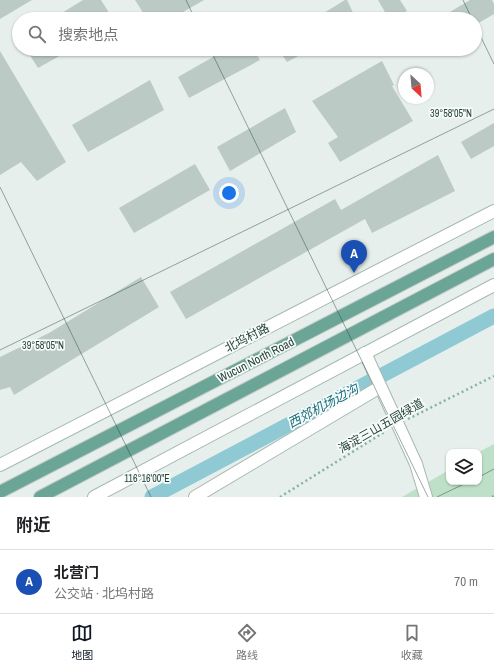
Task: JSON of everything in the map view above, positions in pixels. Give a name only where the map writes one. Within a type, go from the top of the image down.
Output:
[{"type":"main road","name":"Wucun North Road","points":[[0,492],[494,237]]},
{"type":"main road","name":"Wucun North Road","points":[[40,497],[494,259]]},
{"type":"street","name":"北坞村路","points":[[0,465],[494,211]]},
{"type":"street","points":[[94,497],[494,285]]},
{"type":"street","points":[[365,353],[416,464],[426,497]]},
{"type":"street","points":[[194,497],[378,382]]},
{"type":"path","name":"海淀三山五园绿道","points":[[280,497],[397,424],[494,376]]},
{"type":"green space","points":[[494,444],[494,497],[402,497],[446,472],[446,485],[482,485],[482,450]]},
{"type":"building","points":[[0,0],[32,0],[0,19]]},
{"type":"building","points":[[83,0],[101,0],[109,12],[63,12]]},
{"type":"building","points":[[135,0],[204,0],[183,12],[143,12]]},
{"type":"building","points":[[347,0],[353,12],[325,12]]},
{"type":"building","points":[[378,0],[400,0],[407,11],[405,12],[385,12]]},
{"type":"building","points":[[470,0],[492,0],[494,4],[494,14],[482,21],[482,12],[450,12]]},
{"type":"building","points":[[0,51],[66,162],[37,181],[21,162],[0,175]]},
{"type":"building","points":[[30,56],[59,56],[38,68]]},
{"type":"building","points":[[215,56],[257,56],[260,60],[189,98],[178,77]]},
{"type":"building","points":[[283,56],[299,56],[287,62]]},
{"type":"building","points":[[382,61],[394,85],[392,86],[398,96],[398,104],[403,104],[413,121],[340,162],[328,143],[338,137],[312,101]]},
{"type":"building","points":[[150,80],[164,110],[88,152],[72,125]]},
{"type":"building","points":[[285,108],[296,132],[230,171],[217,147]]},
{"type":"building","points":[[494,123],[494,146],[471,159],[461,142]]},
{"type":"building","points":[[438,155],[455,191],[372,233],[365,219],[186,319],[170,292],[335,199],[341,210]]},
{"type":"building","points":[[195,164],[210,190],[134,233],[119,208]]},
{"type":"building","points":[[141,277],[159,307],[14,395],[10,387],[0,390],[0,357],[49,333]]},
{"type":"waterway","name":"西郊机场边沟","points":[[152,497],[494,316]]},
{"type":"place","name":"北营门","points":[[354,273]]}]
